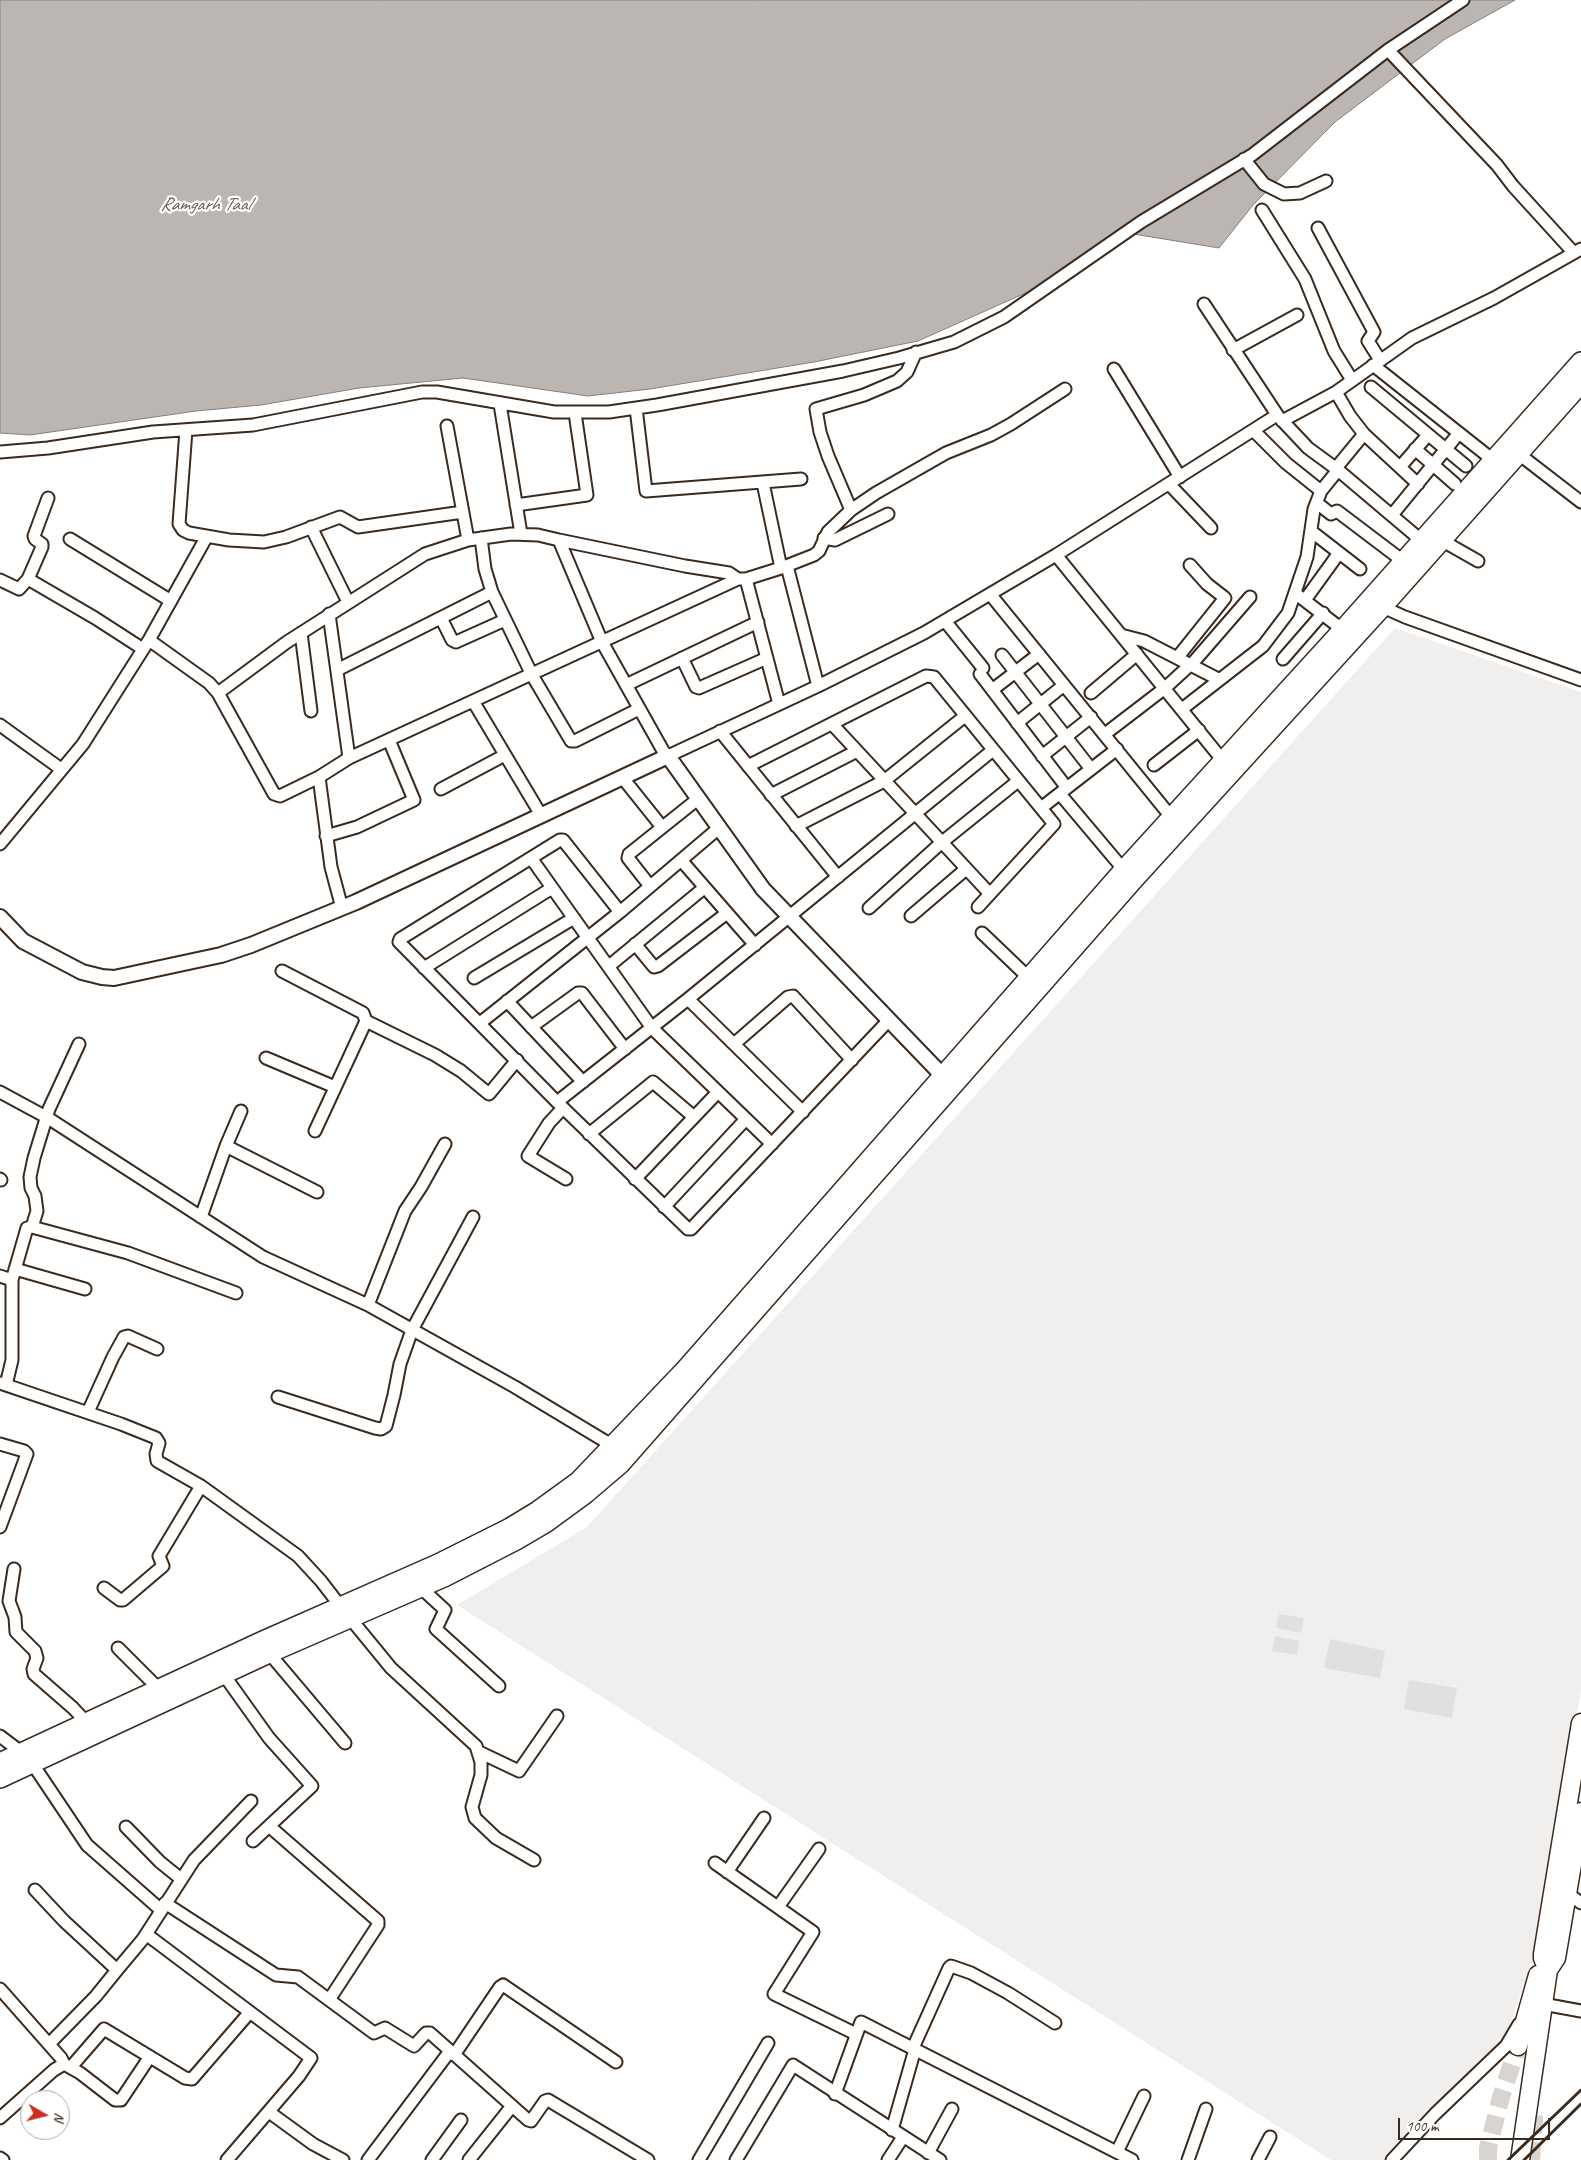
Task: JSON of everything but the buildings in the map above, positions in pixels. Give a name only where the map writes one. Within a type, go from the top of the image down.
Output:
[{"type":"highway","points":[[0,1763],[27,1758],[224,1675],[269,1654],[517,1524],[578,1482],[686,1369],[942,1075],[1124,870],[1343,630],[1376,603],[1442,540],[1511,449],[1581,362]]},
{"type":"highway","points":[[0,1778],[27,1758],[87,1723],[160,1690],[346,1612],[420,1587],[516,1540],[545,1523],[586,1493],[620,1464],[1376,603],[1403,561],[1493,460],[1511,449],[1581,382]]},
{"type":"main road","points":[[1520,2160],[1581,1723]]},
{"type":"main road","points":[[1549,1963],[1574,1898],[1581,1812]]},
{"type":"main road","points":[[1518,2046],[1543,2005]]},
{"type":"street","points":[[0,452],[40,449],[153,432],[253,425],[422,392],[437,392],[554,412],[608,412],[657,405],[850,369],[900,358],[954,342],[1004,317],[1148,218],[1244,159],[1388,50],[1463,0]]},
{"type":"street","points":[[0,917],[23,941],[82,972],[114,978],[221,955],[251,946],[342,908],[818,686],[945,621],[1056,555],[1254,431],[1336,392],[1412,338],[1494,298],[1578,251],[1513,186],[1497,165],[1388,50]]},
{"type":"street","points":[[1244,159],[1264,184],[1284,194],[1300,193],[1326,181]]},
{"type":"street","points":[[1262,210],[1305,279],[1334,351],[1352,380]]},
{"type":"street","points":[[1318,228],[1374,332],[1368,341],[1376,362],[1426,406],[1493,460]]},
{"type":"street","points":[[1204,304],[1280,418],[1308,448],[1337,469],[1422,541]]},
{"type":"street","points":[[1233,350],[1297,316]]},
{"type":"street","points":[[851,510],[828,456],[820,432],[816,409],[864,395],[897,381],[907,372],[916,352]]},
{"type":"street","points":[[1114,369],[1180,477]]},
{"type":"street","points":[[1371,387],[1466,466]]},
{"type":"street","points":[[28,580],[146,645],[209,683],[218,694],[276,796],[280,796],[319,777],[349,758],[742,579],[814,556],[819,551],[824,538],[851,510],[876,493],[946,453],[991,435],[1064,390]]},
{"type":"street","points":[[1336,392],[1352,419],[1364,434],[1418,484]]},
{"type":"street","points":[[500,404],[521,534]]},
{"type":"street","points":[[1412,422],[1426,406]]},
{"type":"street","points":[[639,407],[646,491],[802,479]]},
{"type":"street","points":[[516,505],[587,495],[575,413]]},
{"type":"street","points":[[447,426],[468,540]]},
{"type":"street","points":[[186,430],[179,524],[183,530],[229,540],[264,542],[340,517],[358,527],[463,512]]},
{"type":"street","points":[[1254,431],[1286,463],[1321,491]]},
{"type":"street","points":[[1392,515],[1459,433]]},
{"type":"street","points":[[1300,596],[1311,531],[1321,491],[1364,434]]},
{"type":"street","points":[[1400,467],[1428,435]]},
{"type":"street","points":[[1415,449],[1455,484]]},
{"type":"street","points":[[1511,449],[1581,502]]},
{"type":"street","points":[[763,482],[784,567],[818,686]]},
{"type":"street","points":[[1169,484],[1211,528]]},
{"type":"street","points":[[0,580],[17,589],[28,580],[43,546],[34,536],[48,498]]},
{"type":"street","points":[[1317,503],[1331,514],[1336,512],[1403,561]]},
{"type":"street","points":[[824,538],[835,540],[888,514]]},
{"type":"street","points":[[311,526],[348,602]]},
{"type":"street","points":[[1311,531],[1360,569]]},
{"type":"street","points":[[218,694],[301,633],[425,554],[468,540],[521,534],[729,573],[742,579],[758,622],[779,704]]},
{"type":"street","points":[[0,844],[83,744],[146,645],[207,536]]},
{"type":"street","points":[[70,538],[171,601]]},
{"type":"street","points":[[481,538],[485,569],[492,592],[532,674],[571,741],[575,741],[640,709]]},
{"type":"street","points":[[559,540],[602,642],[667,756],[763,889],[942,1075]]},
{"type":"street","points":[[1442,540],[1478,561]]},
{"type":"street","points":[[1182,709],[1218,679],[1263,646],[1300,596],[1339,553]]},
{"type":"street","points":[[1056,555],[1224,762]]},
{"type":"street","points":[[1177,658],[1225,598],[1207,584],[1190,565]]},
{"type":"street","points":[[337,670],[492,592]]},
{"type":"street","points":[[990,594],[1172,818]]},
{"type":"street","points":[[1300,596],[1343,630]]},
{"type":"street","points":[[1105,734],[1165,688],[1190,665],[1250,597]]},
{"type":"street","points":[[1376,603],[1581,680]]},
{"type":"street","points":[[1283,659],[1323,613]]},
{"type":"street","points":[[330,614],[349,758]]},
{"type":"street","points":[[441,618],[452,640],[456,642],[505,620]]},
{"type":"street","points":[[945,621],[981,671],[992,690],[1042,756],[1063,791],[1124,870]]},
{"type":"street","points":[[626,685],[758,622]]},
{"type":"street","points":[[301,633],[311,712]]},
{"type":"street","points":[[1121,635],[1144,641],[1218,679]]},
{"type":"street","points":[[992,690],[1039,654]]},
{"type":"street","points":[[1091,693],[1137,654]]},
{"type":"street","points":[[1002,655],[1092,769]]},
{"type":"street","points":[[682,658],[696,687],[699,688],[767,658]]},
{"type":"street","points":[[748,766],[929,676],[934,677],[1018,781],[1054,822],[1053,826],[978,907]]},
{"type":"street","points":[[1017,724],[1064,685]]},
{"type":"street","points":[[473,701],[541,815]]},
{"type":"street","points":[[796,826],[884,781],[965,716]]},
{"type":"street","points":[[1042,756],[1091,717]]},
{"type":"street","points":[[832,724],[990,894]]},
{"type":"street","points":[[0,725],[61,769]]},
{"type":"street","points":[[1154,766],[1199,730]]},
{"type":"street","points":[[720,731],[838,876]]},
{"type":"street","points":[[326,836],[357,827],[414,800],[389,740]]},
{"type":"street","points":[[1041,808],[1116,749]]},
{"type":"street","points":[[566,1179],[528,1156],[560,1105],[582,1082],[755,945],[993,750]]},
{"type":"street","points":[[771,795],[857,751]]},
{"type":"street","points":[[441,789],[505,755]]},
{"type":"street","points":[[319,777],[326,836],[335,885],[342,908]]},
{"type":"street","points":[[622,777],[662,827]]},
{"type":"street","points":[[869,908],[941,842],[1018,781]]},
{"type":"street","points":[[650,886],[628,856],[699,798]]},
{"type":"street","points":[[480,1023],[620,912],[720,827]]},
{"type":"street","points":[[620,912],[563,840],[560,840],[400,939],[399,942],[589,1134],[686,1228],[691,1229],[889,1020]]},
{"type":"street","points":[[531,858],[652,1028],[772,1144]]},
{"type":"street","points":[[681,860],[755,945]]},
{"type":"street","points":[[911,916],[966,869]]},
{"type":"street","points":[[424,968],[552,888]]},
{"type":"street","points":[[609,966],[704,888]]},
{"type":"street","points":[[635,944],[654,966],[658,966],[726,913]]},
{"type":"street","points":[[474,978],[574,918]]},
{"type":"street","points":[[982,933],[1029,978]]},
{"type":"street","points":[[282,971],[363,1013],[366,1021],[435,1055],[461,1071],[489,1094],[516,1060]]},
{"type":"street","points":[[531,1027],[578,993],[582,993],[625,1049]]},
{"type":"street","points":[[734,1044],[788,997],[793,996],[852,1060]]},
{"type":"street","points":[[688,999],[803,1112]]},
{"type":"street","points":[[507,1001],[582,1082]]},
{"type":"street","points":[[315,1131],[366,1021]]},
{"type":"street","points":[[32,1227],[37,1211],[37,1203],[31,1188],[30,1178],[34,1158],[55,1095],[79,1044]]},
{"type":"street","points":[[266,1058],[335,1087]]},
{"type":"street","points":[[589,1134],[653,1082],[694,1118]]},
{"type":"street","points":[[0,1092],[48,1118],[263,1257],[368,1305],[515,1387],[612,1446]]},
{"type":"street","points":[[635,1179],[718,1092]]},
{"type":"street","points":[[201,1217],[226,1146],[241,1111]]},
{"type":"street","points":[[664,1207],[746,1119]]},
{"type":"street","points":[[368,1305],[405,1211],[445,1144]]},
{"type":"street","points":[[226,1146],[317,1192]]},
{"type":"street","points":[[278,1398],[381,1429],[386,1426],[400,1364],[412,1330],[473,1217]]},
{"type":"street","points":[[236,1293],[128,1253],[32,1227],[26,1230],[14,1274],[12,1360],[3,1384],[88,1412],[156,1438],[159,1444],[156,1454],[157,1461],[201,1486],[298,1556],[321,1581],[391,1668],[466,1736],[479,1752],[519,1771],[557,1716]]},
{"type":"street","points":[[0,1276],[14,1274],[85,1289]]},
{"type":"street","points":[[88,1412],[113,1357],[124,1338],[128,1336],[157,1349]]},
{"type":"street","points":[[0,1444],[24,1451],[27,1454],[0,1527]]},
{"type":"street","points":[[104,1588],[122,1600],[163,1566],[159,1556],[201,1486]]},
{"type":"street","points":[[14,1569],[4,1605],[15,1618],[16,1632],[35,1651],[37,1658],[33,1669],[34,1674],[73,1708],[87,1723]]},
{"type":"street","points":[[420,1587],[445,1610],[436,1629],[498,1686]]},
{"type":"street","points":[[118,1648],[160,1690]]},
{"type":"street","points":[[269,1654],[345,1743]]},
{"type":"street","points":[[224,1675],[269,1738],[312,1786],[253,1841]]},
{"type":"street","points":[[0,1736],[27,1758],[87,1845],[163,1907],[276,1975],[298,1977],[375,2033],[385,2028],[414,2046],[428,2032],[529,2121],[545,2101],[548,2100],[648,2160]]},
{"type":"street","points":[[479,1752],[481,1775],[472,1807],[475,1818],[496,1838],[534,1860]]},
{"type":"street","points":[[48,2044],[96,1996],[146,1934],[194,1860],[251,1801]]},
{"type":"street","points":[[727,1872],[764,1818]]},
{"type":"street","points":[[269,1826],[378,1920],[378,1925],[329,2000]]},
{"type":"street","points":[[126,1827],[160,1862],[181,1879]]},
{"type":"street","points":[[778,1907],[819,1849]]},
{"type":"street","points":[[715,1864],[814,1934],[774,1994],[856,2034]]},
{"type":"street","points":[[35,1890],[64,1921],[117,1970]]},
{"type":"street","points":[[146,1934],[311,2058],[299,2076],[227,2160]]},
{"type":"street","points":[[892,2130],[914,2049],[949,1968],[952,1966],[971,1973],[1008,1993],[1055,2023]]},
{"type":"street","points":[[368,2160],[452,2053],[500,1987],[503,1986],[616,2062]]},
{"type":"street","points":[[0,1989],[68,2066],[118,2101],[122,2100],[149,2058]]},
{"type":"street","points":[[1392,2160],[1435,2114],[1506,2046],[1543,2005],[1581,2011]]},
{"type":"street","points":[[0,2118],[54,2070],[68,2066],[104,2029],[149,2058],[185,2078],[192,2079],[250,2012]]},
{"type":"street","points":[[835,2094],[861,2022],[1132,2160]]},
{"type":"street","points":[[698,2160],[768,2043]]},
{"type":"street","points":[[736,2160],[790,2066],[795,2065],[835,2094],[940,2160]]},
{"type":"street","points":[[1117,2152],[1144,2096]]},
{"type":"street","points":[[470,2160],[512,2106]]},
{"type":"street","points":[[928,2152],[952,2109]]},
{"type":"street","points":[[1188,2160],[1206,2109]]},
{"type":"street","points":[[269,2112],[313,2144],[343,2160]]},
{"type":"street","points":[[432,2160],[461,2120]]},
{"type":"street","points":[[888,2160],[903,2137]]},
{"type":"street","points":[[1258,2160],[1270,2137]]},
{"type":"shaded area","points":[[1395,628],[1581,692],[1581,1691],[1534,1957],[1506,2036],[1398,2160],[1331,2160],[457,1605],[587,1527]]},
{"type":"shaded area","points":[[1279,1614],[1304,1618],[1301,1633],[1276,1628]]},
{"type":"shaded area","points":[[1275,1636],[1299,1641],[1297,1655],[1272,1651]]},
{"type":"shaded area","points":[[1330,1639],[1385,1651],[1380,1678],[1324,1668]]},
{"type":"shaded area","points":[[1409,1680],[1457,1688],[1452,1718],[1404,1709]]},
{"type":"water","name":"Ramgarh Taal","points":[[0,0],[1515,0],[1445,39],[1335,122],[1253,205],[1219,248],[1121,232],[1059,278],[918,341],[814,362],[650,389],[588,396],[463,378],[359,388],[261,405],[196,411],[30,435],[0,433]]},
{"type":"tunnel","points":[[1488,2160],[1488,2148],[1501,2097],[1518,2046]]},
{"type":"tunnel","points":[[1531,2160],[1535,2107]]},
{"type":"railway","points":[[1508,2160],[1581,2090]]},
{"type":"railway","points":[[1524,2160],[1581,2104]]}]
